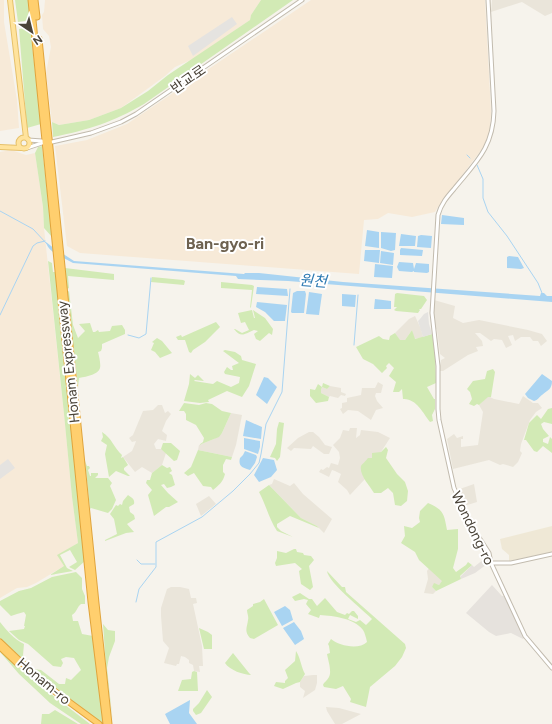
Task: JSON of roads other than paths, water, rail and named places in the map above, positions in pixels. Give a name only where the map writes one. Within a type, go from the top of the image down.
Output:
[{"type":"highway","name":"Honam Expressway","points":[[31,0],[69,369],[91,602],[106,724]]},
{"type":"highway","name":"Honam Expressway","points":[[35,0],[109,724]]},
{"type":"highway","name":"Honam-ro","points":[[0,642],[42,682],[91,721]]},
{"type":"highway","name":"Honam-ro","points":[[0,647],[41,685],[91,721]]},
{"type":"highway","points":[[91,721],[99,724]]},
{"type":"main road","points":[[0,147],[13,146],[24,149],[29,145],[23,123],[10,0]]},
{"type":"main road","points":[[21,148],[18,144],[23,123]]},
{"type":"main road","points":[[0,147],[27,139]]},
{"type":"street","name":"반교로","points":[[52,141],[79,136],[106,128],[136,114],[302,0]]},
{"type":"street","name":"Wondong-ro","points":[[488,0],[494,111],[491,137],[482,153],[444,201],[438,215],[432,288],[432,323],[438,366],[439,420],[454,488],[473,528],[489,553],[491,563],[525,636],[552,668]]},
{"type":"street","points":[[27,139],[42,142],[27,148]]},
{"type":"street","points":[[491,563],[511,563],[552,554]]},
{"type":"water","points":[[442,215],[464,218],[464,225],[441,224]]},
{"type":"water","points":[[367,230],[379,232],[379,248],[365,246]]},
{"type":"water","points":[[381,232],[396,233],[395,250],[391,251],[381,248]]},
{"type":"water","points":[[401,234],[416,236],[415,246],[399,246]]},
{"type":"water","points":[[418,236],[432,236],[431,248],[417,247]]},
{"type":"water","name":"원천","points":[[46,242],[74,261],[244,274],[259,273],[343,282],[540,296],[541,293],[544,293],[547,296],[552,296],[552,302],[288,281],[238,279],[236,276],[73,263],[53,252],[47,246]]},
{"type":"water","points":[[401,248],[423,250],[422,256],[400,255]]},
{"type":"water","points":[[365,250],[380,250],[379,263],[364,261]]},
{"type":"water","points":[[381,251],[394,253],[393,265],[380,263]]},
{"type":"water","points":[[507,257],[518,257],[524,268],[507,268]]},
{"type":"water","points":[[399,262],[413,263],[414,269],[416,263],[429,264],[429,272],[399,271],[397,267]]},
{"type":"water","points":[[375,264],[393,266],[392,278],[374,277]]},
{"type":"water","points":[[257,287],[287,289],[288,296],[256,294]]},
{"type":"water","points":[[297,291],[305,291],[306,294],[304,313],[291,312],[293,293]]},
{"type":"water","points":[[309,292],[322,294],[319,315],[306,314]]},
{"type":"water","points":[[342,294],[356,295],[355,307],[342,306]]},
{"type":"water","points":[[375,299],[391,301],[391,309],[374,309]]},
{"type":"water","points":[[257,302],[287,305],[285,321],[274,321],[265,312],[256,307]]},
{"type":"water","points":[[542,374],[552,381],[551,386],[534,401],[528,398],[525,394]]},
{"type":"water","points":[[264,377],[268,378],[277,387],[267,404],[256,395]]},
{"type":"water","points":[[246,420],[262,427],[261,439],[243,436]]},
{"type":"water","points":[[244,438],[260,441],[258,454],[244,449]]},
{"type":"water","points":[[245,451],[256,455],[257,457],[250,470],[240,465],[240,458]]},
{"type":"water","points":[[263,458],[274,460],[277,470],[271,477],[259,482],[254,475]]},
{"type":"water","points":[[285,606],[290,610],[293,620],[282,626],[274,612]]},
{"type":"water","points":[[294,622],[301,631],[304,639],[295,645],[283,628]]},
{"type":"water","points":[[190,700],[189,713],[197,724],[170,724],[165,714]]},
{"type":"waterway","points":[[467,155],[470,158]]},
{"type":"waterway","points":[[477,165],[483,179],[483,198],[488,212],[507,236],[538,283],[542,293]]},
{"type":"waterway","points":[[0,211],[33,229],[47,244]]},
{"type":"waterway","points":[[0,315],[33,246],[37,243],[45,241]]},
{"type":"waterway","points":[[128,335],[139,338],[146,334],[151,278]]},
{"type":"waterway","points":[[136,602],[139,589],[156,567],[156,542],[202,517],[233,491],[259,463],[266,424],[282,392],[290,289]]},
{"type":"waterway","points":[[354,345],[358,295]]},
{"type":"waterway","points":[[137,560],[141,564],[155,564]]},
{"type":"district","name":"Ban-gyo-ri","points":[[225,243]]}]
